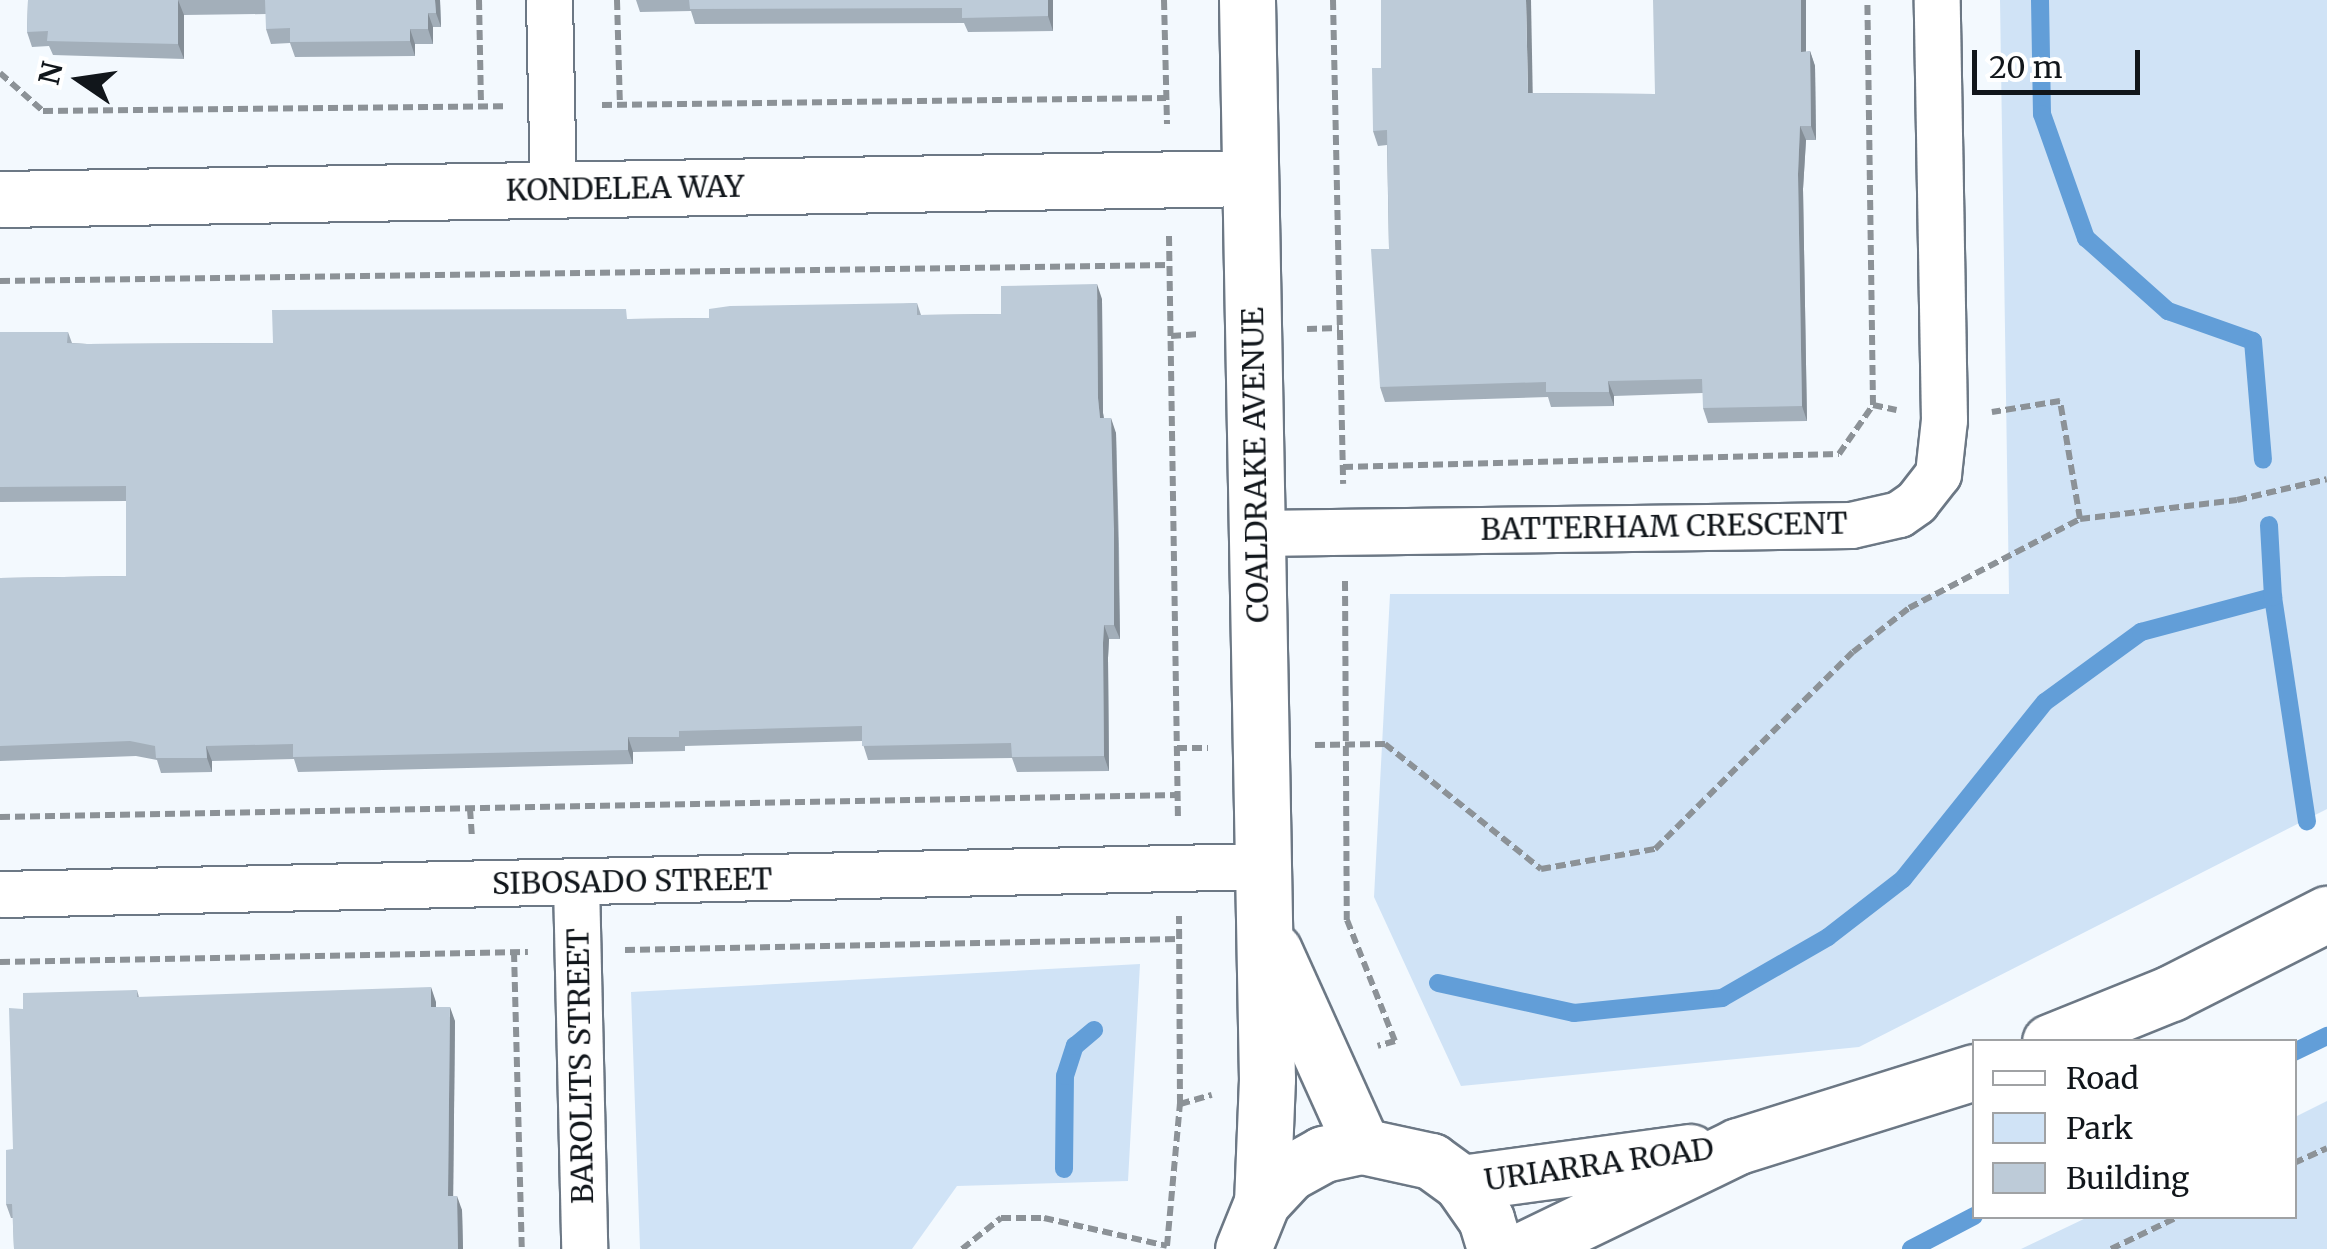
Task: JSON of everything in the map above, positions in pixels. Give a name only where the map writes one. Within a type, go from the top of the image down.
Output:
[{"type":"street","points":[[549,0],[552,190]]},
{"type":"street","name":"COALDRAKE AVENUE","points":[[1247,0],[1264,930],[1253,1225]]},
{"type":"street","name":"BATTERHAM CRESCENT","points":[[1256,533],[1851,525],[1899,514],[1916,502],[1938,474],[1944,420],[1937,0]]},
{"type":"street","name":"KONDELEA WAY","points":[[0,199],[1250,178]]},
{"type":"street","name":"SIBOSADO STREET","points":[[0,894],[1263,866]]},
{"type":"street","name":"BAROLITS STREET","points":[[576,884],[584,1249]]},
{"type":"street","points":[[2057,1039],[2171,993],[2327,914]]},
{"type":"street","name":"COALDRAKE AVENUE","points":[[1264,930],[1362,1146]]},
{"type":"street","name":"URIARRA ROAD","points":[[1525,1249],[1738,1146],[1972,1073]]},
{"type":"street","points":[[1253,1225],[1289,1174],[1323,1154],[1362,1146],[1414,1155],[1460,1183],[1486,1219],[1494,1249]]},
{"type":"street","name":"URIARRA ROAD","points":[[1460,1183],[1738,1146]]},
{"type":"path","points":[[479,0],[481,106]]},
{"type":"path","points":[[617,0],[620,104]]},
{"type":"path","points":[[962,1249],[1001,1218],[1044,1218],[1167,1247],[1180,1104],[1164,0]]},
{"type":"path","points":[[1334,0],[1349,744],[1348,920],[1396,1041]]},
{"type":"path","points":[[1343,467],[1839,454],[1873,405],[1867,0]]},
{"type":"path","points":[[0,73],[43,112]]},
{"type":"path","points":[[0,281],[1169,265]]},
{"type":"path","points":[[1944,420],[2060,401],[2080,520]]},
{"type":"path","points":[[1385,744],[1542,869],[1655,849],[1852,652],[1909,608],[2080,520],[2237,500],[2327,479]]},
{"type":"path","points":[[0,817],[1178,795]]},
{"type":"path","points":[[514,952],[522,1249]]},
{"type":"path","points":[[2297,1162],[2327,1148]]},
{"type":"path","points":[[2111,1249],[2174,1219]]},
{"type":"green space","points":[[2000,0],[2327,0],[2327,809],[1859,1047],[1461,1086],[1374,897],[1390,594],[2009,594]]},
{"type":"green space","points":[[1140,964],[1128,1181],[957,1186],[912,1249],[640,1249],[631,992]]},
{"type":"green space","points":[[2327,1101],[2327,1249],[2021,1249],[2084,1219],[2297,1219],[2297,1116]]},
{"type":"building","points":[[28,0],[178,0],[178,44],[47,41],[48,31],[27,32]]},
{"type":"building","points":[[265,0],[435,0],[436,13],[428,13],[428,29],[410,29],[410,41],[290,42],[290,28],[266,29]]},
{"type":"building","points":[[689,0],[1048,0],[1048,16],[962,18],[962,8],[690,9]]},
{"type":"building","points":[[1381,0],[1526,0],[1528,93],[1655,94],[1653,0],[1801,0],[1801,52],[1810,51],[1811,126],[1800,126],[1798,174],[1802,406],[1703,408],[1702,379],[1608,381],[1609,392],[1546,392],[1546,382],[1380,387],[1371,249],[1389,249],[1387,130],[1373,131],[1372,68],[1381,68]]},
{"type":"building","points":[[1097,284],[1098,398],[1100,418],[1111,418],[1114,529],[1114,625],[1104,625],[1103,643],[1104,756],[1012,757],[1011,743],[862,746],[862,726],[679,731],[679,737],[628,737],[628,750],[293,757],[293,744],[206,746],[207,758],[156,758],[155,746],[130,741],[0,746],[0,578],[126,576],[126,486],[0,487],[0,332],[68,332],[67,343],[87,344],[273,343],[272,310],[626,309],[627,319],[709,318],[709,309],[730,306],[917,303],[917,315],[1001,314],[1001,286]]},
{"type":"building","points":[[431,987],[431,1007],[450,1007],[448,1196],[457,1196],[458,1249],[14,1249],[12,1204],[6,1204],[6,1150],[13,1149],[9,1008],[23,1009],[23,993],[137,990],[137,997]]},
{"type":"waterway","points":[[2040,0],[2042,114],[2086,238],[2168,311],[2253,341],[2263,460]]},
{"type":"waterway","points":[[1438,983],[1574,1013],[1722,998],[1828,937],[1903,879],[2045,702],[2141,632],[2273,597],[2269,525]]},
{"type":"waterway","points":[[2273,597],[2307,821]]},
{"type":"waterway","points":[[1064,1169],[1065,1076],[1075,1046],[1094,1030]]},
{"type":"waterway","points":[[2297,1051],[2327,1036]]},
{"type":"waterway","points":[[1911,1249],[1972,1217]]}]
